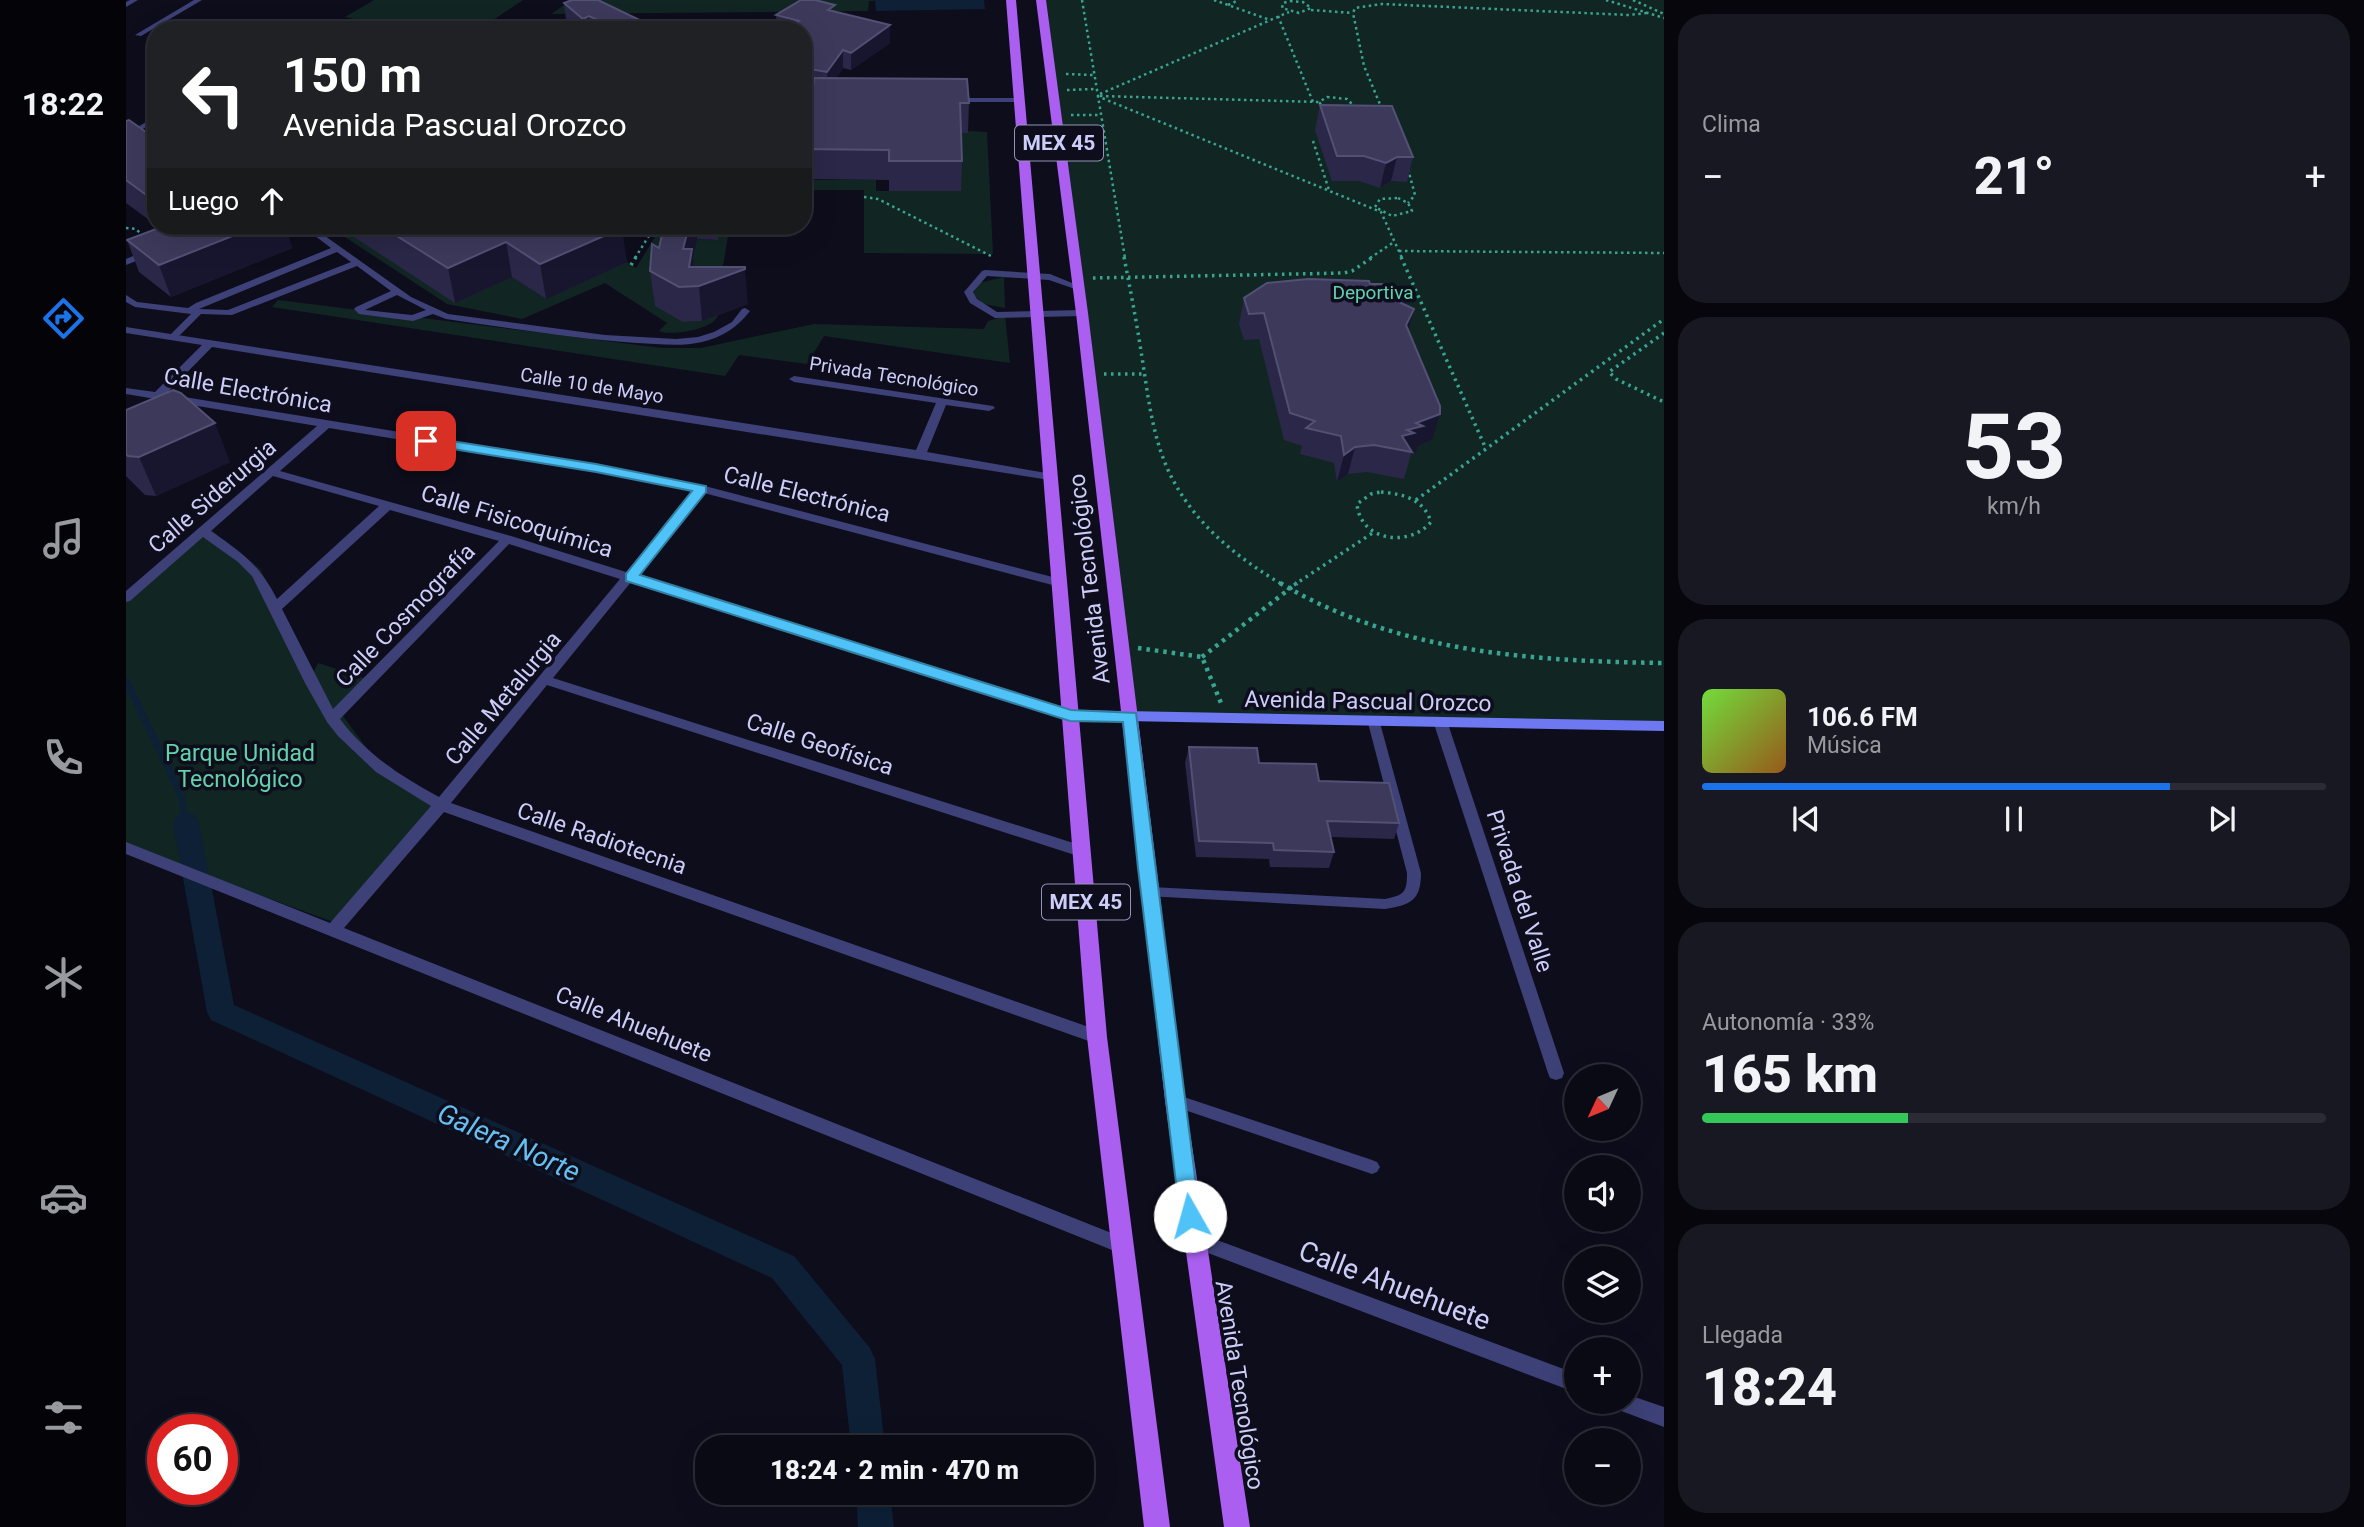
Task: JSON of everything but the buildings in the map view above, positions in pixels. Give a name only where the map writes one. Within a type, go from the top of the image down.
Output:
[{"type":"main road","name":"Avenida Tecnológico","points":[[1011,0],[1097,1037],[1157,1527]]},
{"type":"main road","name":"Avenida Tecnológico","points":[[1041,0],[1082,313],[1175,1100],[1193,1239],[1237,1527]]},
{"type":"main road","name":"Avenida Pascual Orozco","points":[[1070,715],[1374,723],[1664,726]]},
{"type":"street","name":"Calle 10 de Mayo","points":[[126,330],[920,454],[1052,478]]},
{"type":"street","points":[[158,396],[210,343]]},
{"type":"street","name":"Privada Tecnológico","points":[[794,379],[989,408]]},
{"type":"street","name":"Calle Electrónica","points":[[126,391],[583,466],[701,489],[1060,583]]},
{"type":"street","points":[[920,454],[942,402]]},
{"type":"street","name":"Calle Siderurgia","points":[[126,598],[326,425]]},
{"type":"street","name":"Calle Fisicoquímica","points":[[272,472],[508,539],[1070,715]]},
{"type":"street","name":"Calle Metalurgia","points":[[333,930],[441,805],[701,489]]},
{"type":"street","points":[[275,608],[388,505]]},
{"type":"street","name":"Calle Radiotecnia","points":[[204,532],[250,566],[275,608],[332,719],[369,759],[396,780],[441,805],[1097,1037]]},
{"type":"street","name":"Calle Cosmografía","points":[[332,719],[508,539]]},
{"type":"street","name":"Calle Geofísica","points":[[545,680],[1081,851]]},
{"type":"street","name":"Privada del Valle","points":[[1441,724],[1556,1073]]},
{"type":"street","name":"Calle Ahuehuete","points":[[126,848],[1123,1246]]},
{"type":"street","name":"Calle Ahuehuete","points":[[1193,1239],[1564,1379]]},
{"type":"street","points":[[1641,1409],[1664,1417]]},
{"type":"lane","points":[[126,5],[135,0]]},
{"type":"lane","points":[[163,21],[199,0]]},
{"type":"lane","points":[[619,20],[626,21]]},
{"type":"lane","points":[[139,35],[147,30]]},
{"type":"lane","points":[[953,92],[961,93],[964,103]]},
{"type":"lane","points":[[812,99],[843,99]]},
{"type":"lane","points":[[937,100],[1020,104]]},
{"type":"lane","points":[[126,136],[147,124]]},
{"type":"lane","points":[[138,129],[147,135]]},
{"type":"lane","points":[[318,235],[432,312],[470,320],[606,338],[676,342],[699,340],[717,334],[735,324],[745,311]]},
{"type":"lane","points":[[173,337],[199,305],[337,249]]},
{"type":"lane","points":[[126,262],[152,252]]},
{"type":"lane","points":[[126,298],[135,304],[194,312],[229,313],[357,263]]},
{"type":"lane","points":[[1078,283],[1033,275],[985,273],[970,286],[968,296],[995,315],[1082,313]]},
{"type":"lane","points":[[398,291],[359,309],[362,312],[413,318],[432,312]]},
{"type":"lane","points":[[1151,892],[1342,903],[1402,901],[1410,895],[1414,886],[1414,873],[1374,723]]},
{"type":"lane","points":[[1175,1100],[1372,1167]]},
{"type":"path","points":[[1082,0],[1098,115],[1154,424],[1170,475],[1191,508],[1232,551],[1290,588],[1346,615],[1424,641],[1492,655],[1557,661],[1664,663]]},
{"type":"path","points":[[1214,0],[1270,20]]},
{"type":"path","points":[[1228,5],[1239,0]]},
{"type":"path","points":[[1314,0],[1307,3],[1290,0],[1281,4],[1282,9],[1289,12],[1311,10],[1353,13]]},
{"type":"path","points":[[1606,0],[1664,16]]},
{"type":"path","points":[[1633,0],[1664,16]]},
{"type":"path","points":[[1307,3],[1311,10]]},
{"type":"path","points":[[1386,117],[1364,66],[1353,13],[1355,8],[1382,4],[1629,15],[1647,13]]},
{"type":"path","points":[[1096,96],[1289,12]]},
{"type":"path","points":[[1278,16],[1313,102]]},
{"type":"path","points":[[1053,90],[1095,89]]},
{"type":"path","points":[[1096,96],[1313,102],[1337,96],[1360,105]]},
{"type":"path","points":[[1096,96],[1381,212],[1405,215],[1413,208],[1408,203],[1398,198],[1380,199],[1375,206],[1381,212],[1399,251],[1486,449]]},
{"type":"path","points":[[1319,102],[1323,107],[1339,111],[1349,110],[1353,103]]},
{"type":"path","points":[[1056,115],[1098,115]]},
{"type":"path","points":[[1313,141],[1330,191]]},
{"type":"path","points":[[1405,163],[1415,187],[1415,195],[1408,203]]},
{"type":"path","points":[[864,197],[878,199],[994,258]]},
{"type":"path","points":[[126,228],[136,229],[144,237]]},
{"type":"path","points":[[135,240],[148,235]]},
{"type":"path","points":[[631,265],[650,235]]},
{"type":"path","points":[[1078,283],[1128,277],[1344,273],[1352,271],[1394,242]]},
{"type":"path","points":[[1399,251],[1664,253]]},
{"type":"path","points":[[1416,500],[1664,319]]},
{"type":"path","points":[[1610,374],[1609,372],[1664,333]]},
{"type":"path","points":[[1593,371],[1610,374],[1664,402]]},
{"type":"path","points":[[1089,374],[1145,374]]},
{"type":"path","points":[[1381,492],[1416,500],[1430,514],[1431,522],[1421,534],[1398,538],[1374,532],[1359,519],[1357,504],[1363,498],[1381,492]]},
{"type":"path","points":[[1122,645],[1202,657],[1290,588],[1374,532]]},
{"type":"path","points":[[1202,657],[1229,719]]},
{"type":"green space","points":[[374,0],[523,0],[492,21],[363,21],[345,17]]},
{"type":"green space","points":[[572,0],[890,0],[869,1],[868,11],[551,14]]},
{"type":"green space","name":"Deportiva","points":[[1041,0],[1664,0],[1664,726],[1131,717]]},
{"type":"green space","points":[[987,132],[993,254],[864,253],[864,190],[812,190],[812,180],[876,180],[876,191],[961,191],[896,133]]},
{"type":"green space","points":[[342,235],[448,235],[546,299],[627,262],[636,268],[656,235],[675,235],[690,270],[697,239],[718,240],[718,236],[728,236],[723,266],[684,284],[683,322],[702,321],[720,311],[715,320],[695,329],[679,332],[659,331],[667,323],[605,283],[522,319],[447,304]]},
{"type":"green space","points":[[1004,277],[1005,308],[983,304],[973,294],[979,283]]},
{"type":"green space","points":[[278,300],[661,348],[701,348],[814,324],[984,329],[988,321],[1005,316],[1010,363],[824,336],[807,364],[739,355],[725,376],[272,307]]},
{"type":"green space","name":"Parque Unidad Tecnológico","points":[[210,529],[260,569],[313,673],[318,663],[370,680],[340,712],[371,754],[438,806],[333,922],[126,846],[126,600]]},
{"type":"water","points":[[875,0],[984,0],[985,9],[876,11]]},
{"type":"waterway","points":[[126,680],[181,795],[186,822]]},
{"type":"waterway","name":"Galera Norte","points":[[186,822],[221,1012],[783,1267],[858,1359],[867,1435]]},
{"type":"waterway","name":"Galera Norte","points":[[874,1505],[876,1527]]},
{"type":"route","points":[[426,441],[596,468],[701,489],[631,577],[1070,715],[1131,717],[1146,868],[1190,1216]]}]
